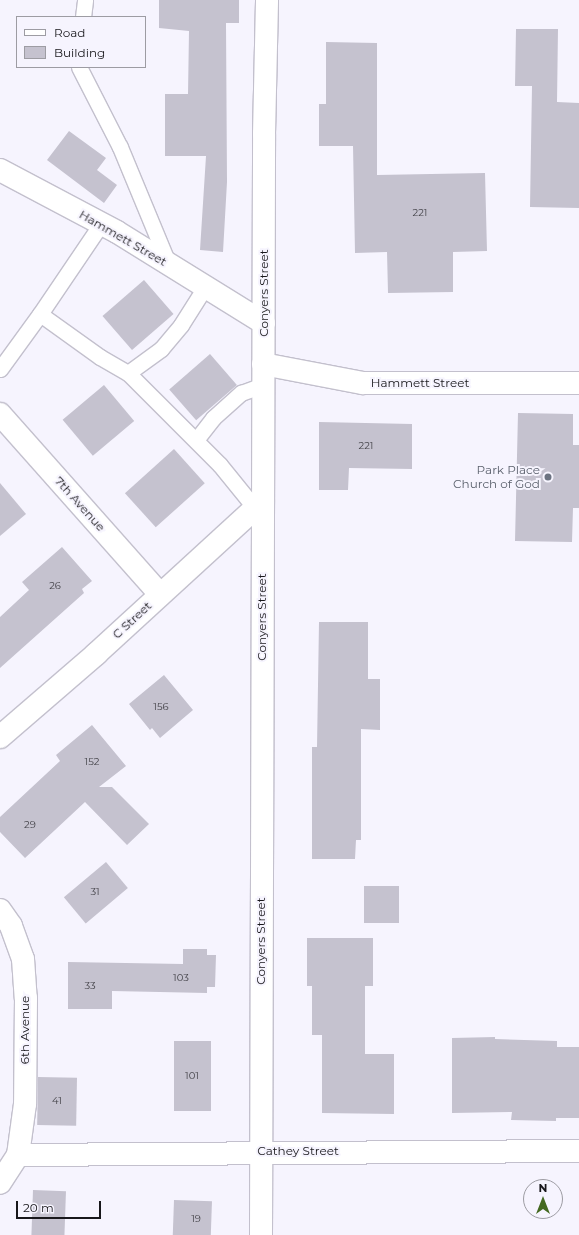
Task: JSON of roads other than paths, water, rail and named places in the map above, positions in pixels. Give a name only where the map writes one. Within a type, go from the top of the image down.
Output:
[{"type":"street","name":"Conyers Street","points":[[260,1235],[259,504],[264,323],[267,0]]},
{"type":"street","name":"Hammett Street","points":[[0,170],[101,224],[264,323]]},
{"type":"street","name":"Hammett Street","points":[[263,374],[363,383],[579,383]]},
{"type":"street","name":"7th Avenue","points":[[0,414],[160,594]]},
{"type":"street","name":"C Street","points":[[0,736],[259,504]]},
{"type":"street","name":"6th Avenue","points":[[0,910],[11,926],[23,959],[26,998],[25,1104],[18,1155]]},
{"type":"street","name":"Cathey Street","points":[[18,1155],[261,1152],[579,1151]]},
{"type":"street","points":[[0,1183],[18,1155]]},
{"type":"lane","points":[[83,16],[85,0]]},
{"type":"lane","points":[[80,68],[120,147],[168,264]]},
{"type":"lane","points":[[0,369],[40,314],[101,224]]},
{"type":"lane","points":[[128,374],[161,348],[181,324],[205,287]]},
{"type":"lane","points":[[40,314],[100,357],[128,374],[259,504]]},
{"type":"lane","points":[[196,440],[213,418],[263,374]]},
{"type":"place","name":"Park Place Church of God","points":[[548,477]]}]
